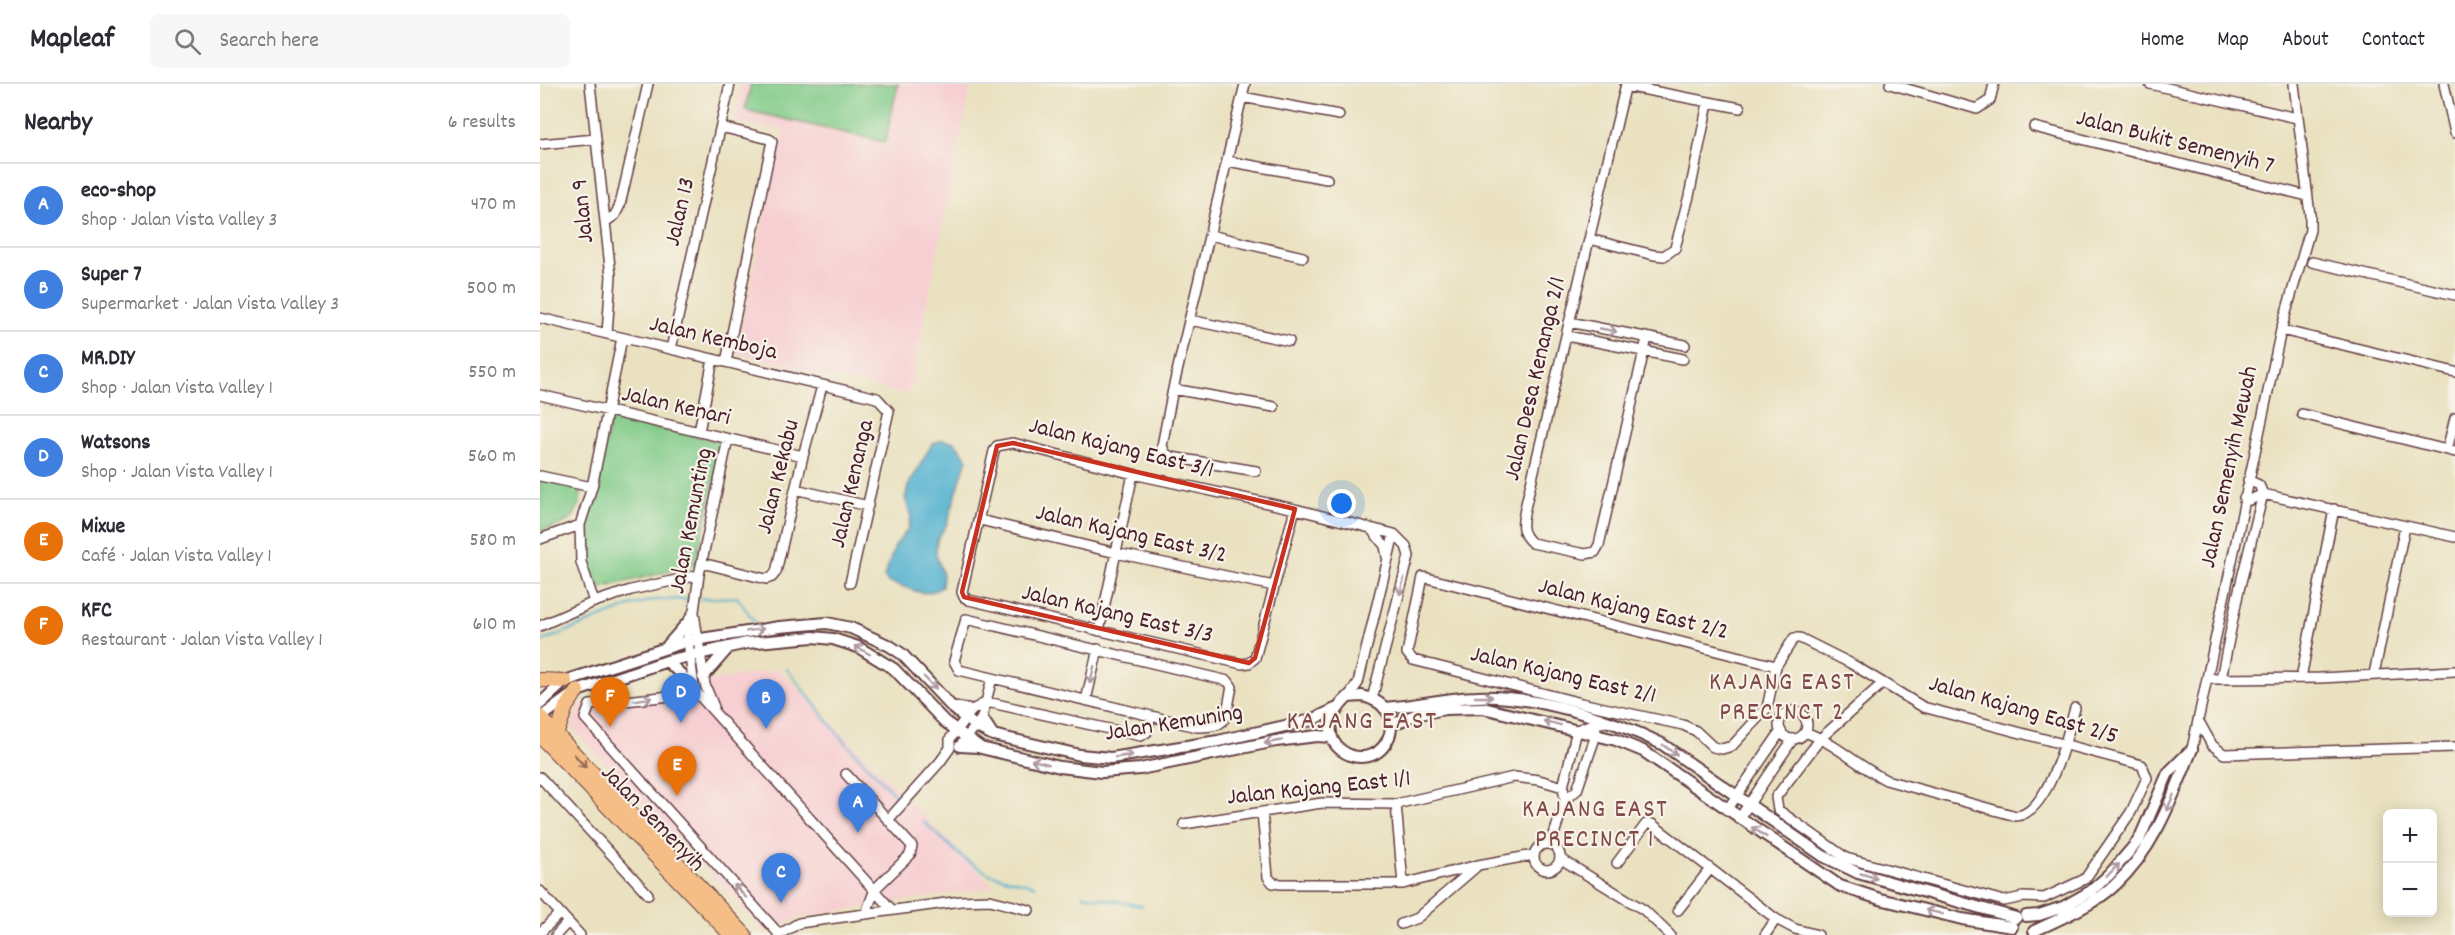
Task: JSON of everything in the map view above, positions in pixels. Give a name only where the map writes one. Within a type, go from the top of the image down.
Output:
[{"type":"main road","points":[[540,680],[565,681]]},
{"type":"main road","points":[[546,739],[577,691]]},
{"type":"main road","name":"Jalan Semenyih","points":[[540,718],[546,739],[742,934]]},
{"type":"street","name":"Jalan 9","points":[[590,84],[611,276],[607,334]]},
{"type":"street","points":[[605,222],[615,215],[620,206],[648,84]]},
{"type":"street","name":"Jalan 13","points":[[670,349],[730,84]]},
{"type":"street","points":[[1245,84],[1162,446],[1165,453],[1171,457],[1256,471]]},
{"type":"street","points":[[1890,84],[1977,109],[1990,100],[1994,84]]},
{"type":"street","points":[[2150,84],[2297,118]]},
{"type":"street","name":"Jalan Semenyih Mewah","points":[[2033,933],[2114,887],[2150,845],[2169,807],[2192,749],[2281,330],[2310,230],[2294,84]]},
{"type":"street","points":[[2444,84],[2455,133]]},
{"type":"street","points":[[1626,85],[1740,108]]},
{"type":"street","name":"Jalan Desa Kenanga 2/1","points":[[1626,85],[1521,528],[1532,543],[1585,554],[1595,552],[1599,545],[1644,351]]},
{"type":"street","points":[[1242,97],[1339,115]]},
{"type":"street","points":[[1589,239],[1654,255],[1664,256],[1675,248],[1689,196],[1708,103]]},
{"type":"street","points":[[721,127],[772,141],[726,362]]},
{"type":"street","name":"Jalan Bukit Semenyih 7","points":[[2034,128],[2307,196]]},
{"type":"street","points":[[540,144],[596,139]]},
{"type":"street","points":[[1227,161],[1327,179]]},
{"type":"street","points":[[1210,235],[1303,257]]},
{"type":"street","points":[[2312,262],[2455,295]]},
{"type":"street","name":"Jalan Kemboja","points":[[540,318],[877,398]]},
{"type":"street","points":[[1190,320],[1289,341]]},
{"type":"street","points":[[1569,322],[1685,345]]},
{"type":"street","points":[[2281,330],[2455,372]]},
{"type":"street","points":[[1567,336],[1683,358]]},
{"type":"street","points":[[594,602],[581,562],[580,525],[592,487],[622,338]]},
{"type":"street","points":[[1644,351],[1647,338]]},
{"type":"street","points":[[699,432],[713,359]]},
{"type":"street","name":"Jalan Kekabu","points":[[702,563],[766,579],[772,577],[776,572],[822,386]]},
{"type":"street","points":[[1173,390],[1274,407]]},
{"type":"street","name":"Jalan Kenari","points":[[540,395],[803,456]]},
{"type":"street","name":"Jalan Kenanga","points":[[850,583],[889,411],[877,398]]},
{"type":"street","points":[[2302,414],[2451,451],[2455,418]]},
{"type":"street","name":"Jalan Kemunting","points":[[694,608],[729,439]]},
{"type":"street","name":"Jalan Kajang East 3/1","points":[[969,600],[962,592],[994,452],[997,446],[1004,444],[1013,443],[1040,449],[1133,474],[1294,509],[1394,534]]},
{"type":"street","points":[[1099,631],[1133,474]]},
{"type":"street","points":[[540,476],[592,487]]},
{"type":"street","points":[[2248,480],[2259,493]]},
{"type":"street","points":[[795,489],[868,506]]},
{"type":"street","points":[[2221,679],[2259,493]]},
{"type":"street","points":[[2244,498],[2259,493],[2455,537]]},
{"type":"street","points":[[1274,586],[1294,509]]},
{"type":"street","points":[[2301,678],[2334,509]]},
{"type":"street","name":"Jalan Kajang East 3/2","points":[[980,520],[1116,553],[1274,586]]},
{"type":"street","points":[[540,539],[580,525]]},
{"type":"street","points":[[2374,674],[2405,526]]},
{"type":"street","points":[[1371,529],[1385,546],[1388,560]]},
{"type":"street","points":[[1348,697],[1372,699],[1384,708],[1391,725],[1390,735],[1380,751],[1362,757],[1343,752],[1331,737],[1330,728],[1335,709],[1358,683],[1394,534]]},
{"type":"street","points":[[1372,699],[1409,556],[1406,546],[1394,534]]},
{"type":"street","points":[[540,626],[594,602],[631,590],[699,575]]},
{"type":"street","name":"Jalan Kajang East 2/2","points":[[1423,577],[1776,666]]},
{"type":"street","name":"Jalan Kajang East 2/1","points":[[1423,577],[1407,653],[1413,660],[1581,703],[1683,725],[1696,732],[1713,747],[1722,749],[1732,746],[1767,708]]},
{"type":"street","name":"Jalan Kajang East 3/3","points":[[969,600],[1242,664],[1249,663],[1254,658],[1274,586]]},
{"type":"street","points":[[663,648],[674,641],[688,622],[694,608]]},
{"type":"street","points":[[692,640],[694,608]]},
{"type":"street","points":[[966,619],[1098,650],[1228,681],[1232,687],[1223,721],[1215,728],[1197,727],[960,670],[954,661],[966,619]]},
{"type":"street","points":[[688,622],[694,654],[695,690]]},
{"type":"street","name":"Jalan Kemuning","points":[[540,704],[565,681],[663,648],[692,640],[779,627],[827,623],[851,628],[902,654],[952,707],[969,714],[993,735],[1080,754],[1111,758],[1218,741],[1312,720],[1335,709]]},
{"type":"street","name":"Jalan Kemuning","points":[[540,718],[577,691],[667,662],[747,643],[813,637],[833,639],[858,647],[894,669],[944,721],[956,740],[1060,767],[1102,772],[1140,769],[1276,741],[1317,736],[1331,737]]},
{"type":"street","name":"Jalan Kajang East 2/5","points":[[1776,666],[1794,638],[1800,638],[1850,663],[1923,707],[2142,765],[2146,778],[2130,812],[2085,879],[2044,898],[2023,897],[2004,901],[1846,858],[1778,810],[1776,797],[1821,738]]},
{"type":"street","points":[[703,676],[729,647]]},
{"type":"street","points":[[1086,700],[1098,650]]},
{"type":"street","points":[[694,654],[718,716]]},
{"type":"street","points":[[667,662],[682,675],[891,909]]},
{"type":"street","points":[[1776,666],[1767,708],[1782,717]]},
{"type":"street","points":[[2208,677],[2221,679],[2301,678],[2454,668]]},
{"type":"street","points":[[677,694],[682,690],[682,675]]},
{"type":"street","points":[[956,740],[979,722],[987,702],[992,678]]},
{"type":"street","points":[[1821,738],[1883,682]]},
{"type":"street","points":[[695,690],[590,705],[585,718],[779,935],[799,923],[891,909],[990,900],[1029,910]]},
{"type":"street","points":[[1384,708],[1475,696],[1502,697],[1581,714],[1635,730],[1662,744],[1823,856],[1858,873],[2017,924],[2063,907],[2091,891],[2109,875],[2139,840],[2168,773],[2192,749]]},
{"type":"street","points":[[888,820],[940,762],[956,740],[969,714],[987,702],[1141,736],[1147,732],[1151,716]]},
{"type":"street","points":[[1391,725],[1414,715],[1445,709],[1483,708],[1596,735],[1643,751],[1739,819],[1840,886],[1962,920],[2017,924],[2032,920],[2033,933]]},
{"type":"street","points":[[1805,732],[1821,738],[1886,780],[2023,816],[2030,811],[2056,772],[2066,746],[2075,708]]},
{"type":"street","points":[[1739,819],[1792,739],[1800,737],[1805,732],[1808,724],[1801,713],[1793,711],[1782,717],[1779,724],[1781,731],[1792,739]]},
{"type":"street","points":[[1565,800],[1577,790],[1596,735],[1592,724],[1581,714]]},
{"type":"street","points":[[2198,720],[2212,745],[2224,754],[2455,747]]},
{"type":"street","points":[[1578,730],[1592,724],[1608,722]]},
{"type":"street","points":[[1197,727],[1218,741]]},
{"type":"street","points":[[1551,844],[1565,800],[1563,787],[1578,730]]},
{"type":"street","points":[[1727,810],[1781,731]]},
{"type":"street","points":[[846,774],[912,846],[910,855],[875,889],[866,913]]},
{"type":"street","points":[[540,777],[648,894]]},
{"type":"street","name":"Jalan Kajang East 1/1","points":[[1184,824],[1322,803],[1396,804],[1514,777],[1539,780],[1563,787]]},
{"type":"street","points":[[1396,804],[1403,884]]},
{"type":"street","points":[[1262,812],[1269,878],[1274,883],[1281,885],[1403,884],[1478,865],[1534,855],[1541,846],[1551,844],[1558,849],[1561,859],[1644,910],[1670,935]]},
{"type":"street","points":[[1617,863],[1646,824],[1649,824],[1776,918],[1795,929],[1818,935]]},
{"type":"street","points":[[1534,855],[1535,862],[1543,870],[1554,868],[1561,859]]},
{"type":"street","points":[[1401,924],[1417,918],[1478,865]]},
{"type":"street","points":[[1678,910],[1710,869]]},
{"type":"street","points":[[540,891],[580,935]]},
{"type":"street","points":[[540,933],[560,912]]},
{"type":"street","points":[[1765,935],[1776,918]]},
{"type":"street","points":[[556,935],[568,922]]},
{"type":"highlighted area","points":[[1013,443],[1295,509],[1255,658],[1249,663],[964,597],[962,592],[997,446]]},
{"type":"shaded area","points":[[741,84],[971,84],[909,395],[736,353],[783,129],[734,122]]},
{"type":"shaded area","points":[[779,669],[994,887],[801,917],[766,932],[571,727],[580,703]]},
{"type":"green space","points":[[751,84],[898,84],[885,142],[745,110]]},
{"type":"green space","points":[[611,418],[723,442],[695,565],[600,588],[585,554],[584,545]]},
{"type":"green space","points":[[540,479],[582,488],[578,508],[571,519],[540,531]]},
{"type":"water","points":[[942,440],[955,442],[967,459],[947,524],[937,540],[936,554],[943,575],[942,587],[927,593],[889,583],[884,577],[895,546],[908,529],[911,517],[905,498],[908,486],[932,444]]},
{"type":"waterway","points":[[697,599],[737,597],[756,624]]},
{"type":"waterway","points":[[540,642],[630,606],[654,600],[692,599]]},
{"type":"waterway","points":[[786,668],[842,739],[899,799]]},
{"type":"waterway","points":[[924,822],[963,858],[989,874],[1036,886]]},
{"type":"waterway","points":[[1083,895],[1142,906]]},
{"type":"place","name":"Watsons","points":[[681,723]]},
{"type":"place","name":"KFC","points":[[610,727]]},
{"type":"place","name":"Super 7","points":[[766,729]]},
{"type":"place","name":"Mixue","points":[[677,796]]},
{"type":"place","name":"eco-shop","points":[[858,833]]},
{"type":"place","name":"MR.DIY","points":[[781,903]]},
{"type":"district","name":"KAJANG EAST PRECINCT 2","points":[[1782,698]]},
{"type":"district","name":"KAJANG EAST","points":[[1362,722]]},
{"type":"district","name":"KAJANG EAST PRECINCT 1","points":[[1595,825]]}]
